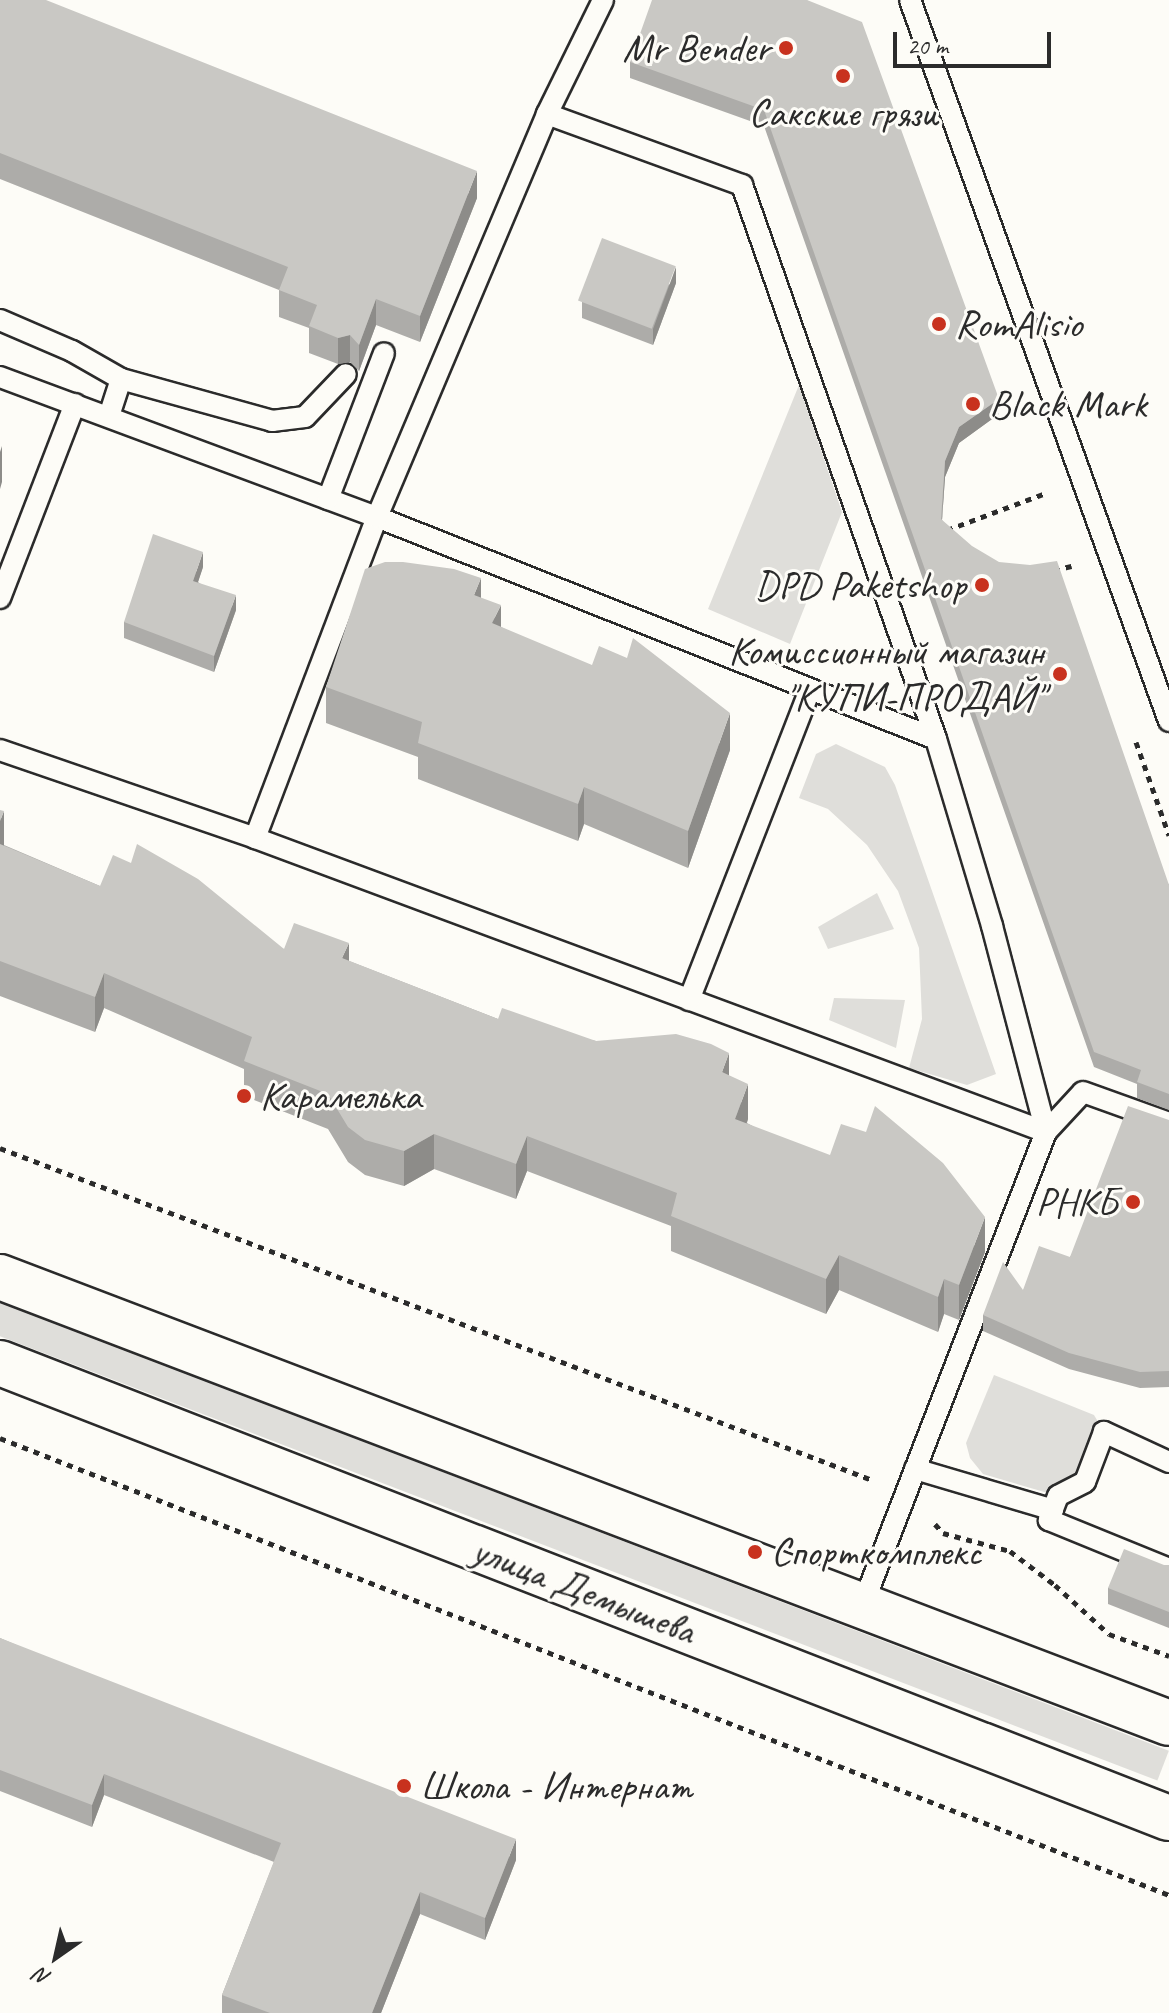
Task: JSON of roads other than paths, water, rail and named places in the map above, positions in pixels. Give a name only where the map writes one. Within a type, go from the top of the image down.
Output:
[{"type":"street","points":[[0,1277],[1169,1723]]},
{"type":"street","name":"улица Демышева","points":[[0,1363],[1169,1818]]},
{"type":"lane","points":[[255,838],[377,517],[547,114],[603,0]]},
{"type":"lane","points":[[910,0],[1169,721]]},
{"type":"lane","points":[[547,114],[742,185],[936,739],[992,926],[1046,1132]]},
{"type":"lane","points":[[0,320],[72,351],[121,379],[146,383],[272,421],[305,417],[346,374]]},
{"type":"lane","points":[[328,499],[384,353]]},
{"type":"lane","points":[[0,377],[377,517],[936,739]]},
{"type":"lane","points":[[109,416],[121,379]]},
{"type":"lane","points":[[0,598],[75,404]]},
{"type":"lane","points":[[689,1000],[810,690]]},
{"type":"lane","points":[[0,750],[255,838],[1046,1132]]},
{"type":"lane","points":[[863,1604],[1046,1132],[1083,1092],[1169,1123]]},
{"type":"lane","points":[[1169,1462],[1104,1432],[1085,1482],[1058,1496],[1049,1520],[1169,1569]]},
{"type":"lane","points":[[915,1469],[1053,1510]]},
{"type":"place","name":"Mr Bender","points":[[786,48]]},
{"type":"place","name":"Сакские грязи","points":[[843,76]]},
{"type":"place","name":"RomAlisio","points":[[939,324]]},
{"type":"place","name":"Black Mark","points":[[973,404]]},
{"type":"place","name":"DPD Paketshop","points":[[982,585]]},
{"type":"place","name":"Комиссионный магазин \"КУПИ-ПРОДАЙ\"","points":[[1060,674]]},
{"type":"place","name":"Карамелька","points":[[244,1096]]},
{"type":"place","name":"РНКБ","points":[[1133,1202]]},
{"type":"place","name":"Спорткомплекс","points":[[755,1552]]},
{"type":"place","name":"Школа - Интернат","points":[[404,1786]]}]
